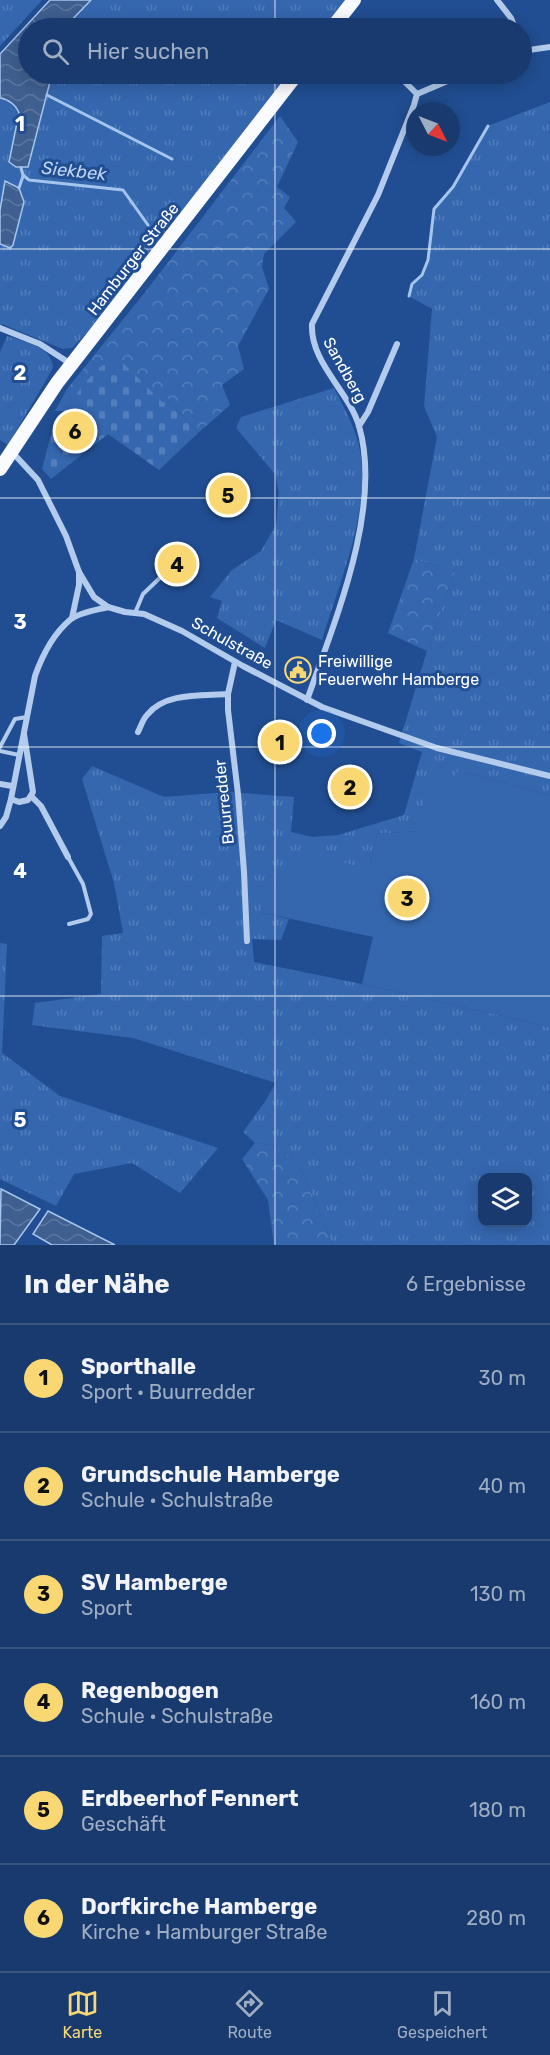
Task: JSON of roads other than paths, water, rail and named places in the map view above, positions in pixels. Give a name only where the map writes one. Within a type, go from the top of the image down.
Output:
[{"type":"main road","points":[[343,18],[354,0]]},
{"type":"main road","name":"Hamburger Straße","points":[[0,469],[57,382],[289,84]]},
{"type":"street","points":[[497,0],[511,18]]},
{"type":"street","points":[[532,50],[550,47]]},
{"type":"street","points":[[407,84],[417,94],[440,84]]},
{"type":"street","name":"Sandberg","points":[[307,700],[334,620],[359,531],[365,466],[355,414],[317,351],[311,335],[312,324],[378,195],[417,94]]},
{"type":"street","points":[[0,328],[40,344],[71,364]]},
{"type":"street","points":[[359,426],[368,412],[397,344]]},
{"type":"street","points":[[12,452],[38,480],[66,536],[79,572],[94,597],[108,607]]},
{"type":"street","points":[[0,826],[6,817],[39,663],[46,650],[72,618],[77,600],[79,572]]},
{"type":"street","points":[[72,618],[108,607]]},
{"type":"street","name":"Schulstraße","points":[[108,607],[144,614],[182,631],[234,662],[322,707],[437,748],[550,776]]},
{"type":"street","name":"Buurredder","points":[[234,662],[228,694],[244,872],[247,941]]},
{"type":"street","points":[[138,732],[146,715],[167,701],[190,696],[228,694]]},
{"type":"street","points":[[10,799],[19,802],[28,800],[33,792],[24,734]]},
{"type":"street","points":[[0,784],[12,786]]},
{"type":"street","points":[[31,796],[41,806],[68,857]]},
{"type":"lane","points":[[135,613],[143,594],[164,574]]},
{"type":"lane","points":[[19,755],[0,749],[15,719],[27,717]]},
{"type":"lane","points":[[68,857],[83,884],[91,914],[88,919],[69,924]]},
{"type":"water","points":[[50,0],[91,0],[74,18],[33,18]]},
{"type":"water","points":[[18,35],[18,84],[49,84],[28,167],[16,167],[9,162],[19,113],[11,103],[0,98],[0,54]]},
{"type":"water","points":[[5,181],[19,188],[24,202],[13,245],[10,248],[0,244],[0,210]]},
{"type":"water","points":[[1,1189],[40,1209],[14,1245],[0,1245]]},
{"type":"water","points":[[48,1211],[115,1245],[52,1245],[33,1234]]},
{"type":"waterway","points":[[47,95],[172,159]]},
{"type":"waterway","name":"Siekbek","points":[[409,296],[412,284],[422,275],[428,260],[434,209],[453,187],[488,126]]},
{"type":"waterway","name":"Siekbek","points":[[21,168],[23,175],[29,180],[123,190],[148,225]]},
{"type":"waterway","points":[[19,188],[23,176]]},
{"type":"place","name":"Dorfkirche Hamberge","points":[[75,431]]},
{"type":"place","name":"Erdbeerhof Fennert","points":[[228,495]]},
{"type":"place","name":"Regenbogen","points":[[177,564]]},
{"type":"place","name":"Freiwillige Feuerwehr Hamberge","points":[[298,670]]},
{"type":"place","name":"Sporthalle","points":[[280,742]]},
{"type":"place","name":"Grundschule Hamberge","points":[[350,787]]},
{"type":"place","name":"SV Hamberge","points":[[407,898]]}]
